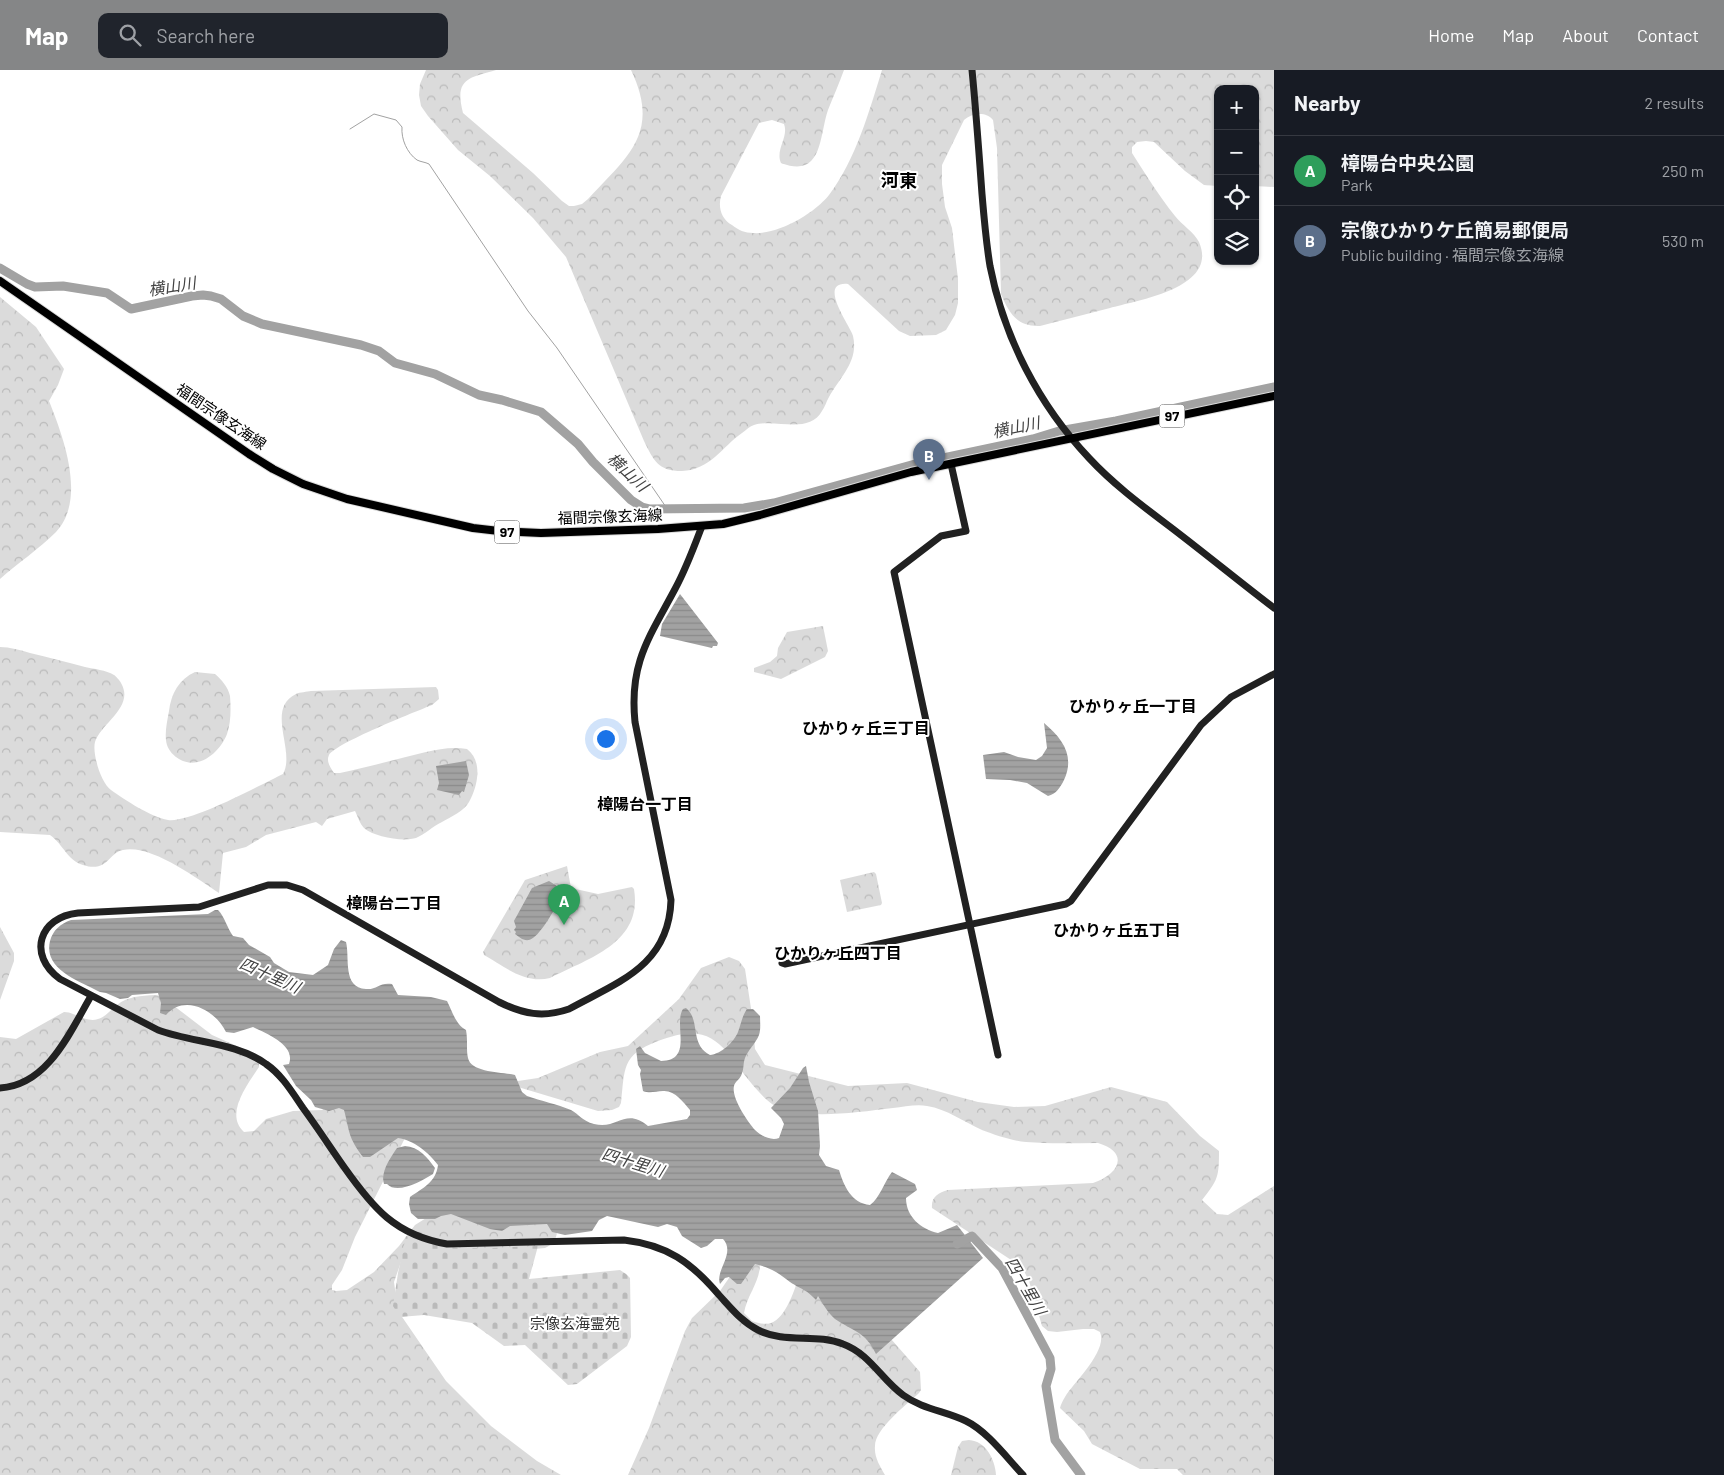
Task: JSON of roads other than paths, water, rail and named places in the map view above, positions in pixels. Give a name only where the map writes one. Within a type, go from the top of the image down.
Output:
[{"type":"main road","name":"福間宗像玄海線","points":[[0,281],[273,469],[303,484],[372,506],[473,528],[499,531],[542,533],[658,529],[723,524],[760,516],[911,472],[1274,396]]},
{"type":"street","points":[[972,70],[987,250],[998,299],[1010,333],[1023,364],[1043,400],[1089,459],[1125,493],[1274,608]]},
{"type":"street","points":[[951,464],[966,531],[937,538],[894,572],[998,1055]]},
{"type":"street","points":[[702,526],[676,588],[651,630],[636,674],[634,693],[635,722],[671,900],[668,923],[659,946],[648,961],[633,974],[559,1013],[542,1015],[520,1012],[303,890],[275,884],[261,886],[199,907],[78,913],[57,918],[48,927],[42,938],[41,950],[44,961],[53,974],[91,996],[158,1030],[174,1036],[248,1053],[266,1064],[282,1080],[367,1199],[392,1222],[411,1234],[447,1244],[624,1240],[655,1246],[672,1253],[688,1263],[742,1320],[758,1330],[781,1338],[815,1338],[834,1341],[856,1350],[873,1364],[895,1388],[914,1402],[957,1416],[978,1428],[1023,1475]]},
{"type":"street","points":[[782,963],[785,964],[970,926],[1071,902],[1201,725],[1231,697],[1274,674]]},
{"type":"street","points":[[0,1088],[26,1081],[45,1067],[66,1038],[91,996]]},
{"type":"water","points":[[680,594],[718,643],[717,646],[712,648],[660,636],[662,624]]},
{"type":"water","points":[[1044,723],[1057,735],[1068,756],[1067,771],[1056,792],[1048,796],[1027,783],[986,779],[983,755],[1004,752],[1036,760],[1042,756],[1047,748]]},
{"type":"water","points":[[466,761],[469,775],[464,792],[462,791],[459,795],[437,790],[439,783],[436,766]]},
{"type":"water","points":[[549,881],[557,886],[560,899],[537,934],[529,940],[523,939],[515,934],[514,930],[516,927],[514,921],[532,888]]},
{"type":"water","points":[[218,910],[233,936],[243,938],[249,945],[270,957],[274,963],[289,972],[313,975],[328,965],[334,949],[341,940],[346,942],[348,971],[353,983],[358,987],[370,989],[384,984],[392,984],[398,995],[431,997],[447,1001],[457,1021],[466,1030],[467,1055],[470,1063],[475,1067],[488,1071],[515,1075],[522,1092],[527,1096],[571,1110],[586,1121],[594,1124],[602,1125],[633,1119],[648,1126],[687,1119],[690,1115],[690,1110],[675,1094],[667,1091],[643,1091],[636,1049],[640,1046],[645,1053],[661,1061],[671,1059],[677,1055],[681,1041],[681,1016],[683,1009],[686,1008],[693,1019],[700,1045],[710,1055],[714,1054],[723,1050],[730,1043],[738,1032],[747,1009],[753,1009],[760,1016],[760,1033],[745,1058],[743,1070],[735,1084],[734,1091],[741,1110],[755,1130],[766,1137],[779,1138],[784,1124],[771,1108],[790,1088],[806,1066],[818,1111],[819,1155],[826,1166],[839,1170],[849,1193],[863,1204],[870,1205],[877,1198],[892,1172],[915,1184],[917,1190],[906,1198],[909,1211],[920,1225],[938,1233],[957,1225],[983,1258],[876,1354],[863,1336],[832,1317],[818,1296],[816,1300],[807,1292],[770,1269],[755,1264],[741,1284],[737,1284],[729,1277],[725,1278],[720,1284],[720,1273],[727,1250],[723,1239],[715,1239],[707,1246],[701,1248],[682,1236],[677,1227],[667,1224],[658,1227],[607,1216],[599,1220],[592,1231],[565,1235],[552,1232],[547,1224],[510,1226],[502,1231],[490,1229],[451,1214],[435,1219],[418,1219],[411,1213],[410,1197],[432,1180],[438,1165],[421,1148],[410,1141],[398,1138],[370,1157],[363,1157],[352,1139],[344,1110],[339,1108],[329,1111],[315,1107],[311,1100],[296,1086],[283,1065],[289,1064],[290,1057],[288,1051],[279,1041],[253,1027],[234,1033],[226,1032],[215,1017],[199,1007],[191,1005],[182,1005],[166,1015],[160,1013],[161,1003],[158,993],[132,995],[128,998],[120,999],[100,992],[74,979],[57,967],[49,951],[51,937],[55,931],[71,920],[208,914]]},
{"type":"water","points":[[405,1146],[419,1150],[426,1156],[435,1168],[433,1174],[403,1188],[384,1184],[383,1179],[389,1160],[397,1148]]},
{"type":"waterway","points":[[350,129],[374,114],[396,120],[402,127],[404,141],[410,154],[417,160],[429,164],[528,311],[557,348],[668,510]]},
{"type":"waterway","name":"横山川","points":[[0,268],[35,287],[63,286],[107,293],[131,309],[192,296],[211,296],[221,299],[243,316],[262,324],[361,345],[379,351],[395,363],[435,374],[479,395],[541,412],[578,444],[631,500],[642,507],[650,509],[744,508],[774,503],[915,464],[1033,439],[1059,431],[1116,421],[1274,387]]},
{"type":"waterway","name":"四十里川","points":[[957,1244],[972,1236],[1002,1268],[1050,1358],[1051,1369],[1046,1386],[1055,1440],[1081,1475]]},
{"type":"place","name":"宗像ひかりケ丘簡易郵便局","points":[[929,480]]},
{"type":"place","name":"樟陽台中央公園","points":[[564,925]]},
{"type":"district","name":"河東","points":[[899,181]]},
{"type":"district","name":"ひかりヶ丘一丁目","points":[[1133,706]]},
{"type":"district","name":"ひかりヶ丘三丁目","points":[[866,728]]},
{"type":"district","name":"樟陽台一丁目","points":[[645,804]]},
{"type":"district","name":"樟陽台二丁目","points":[[394,903]]},
{"type":"district","name":"ひかりヶ丘五丁目","points":[[1117,930]]},
{"type":"district","name":"ひかりヶ丘四丁目","points":[[838,953]]},
{"type":"park label","name":"宗像玄海霊苑","points":[[575,1324]]}]
